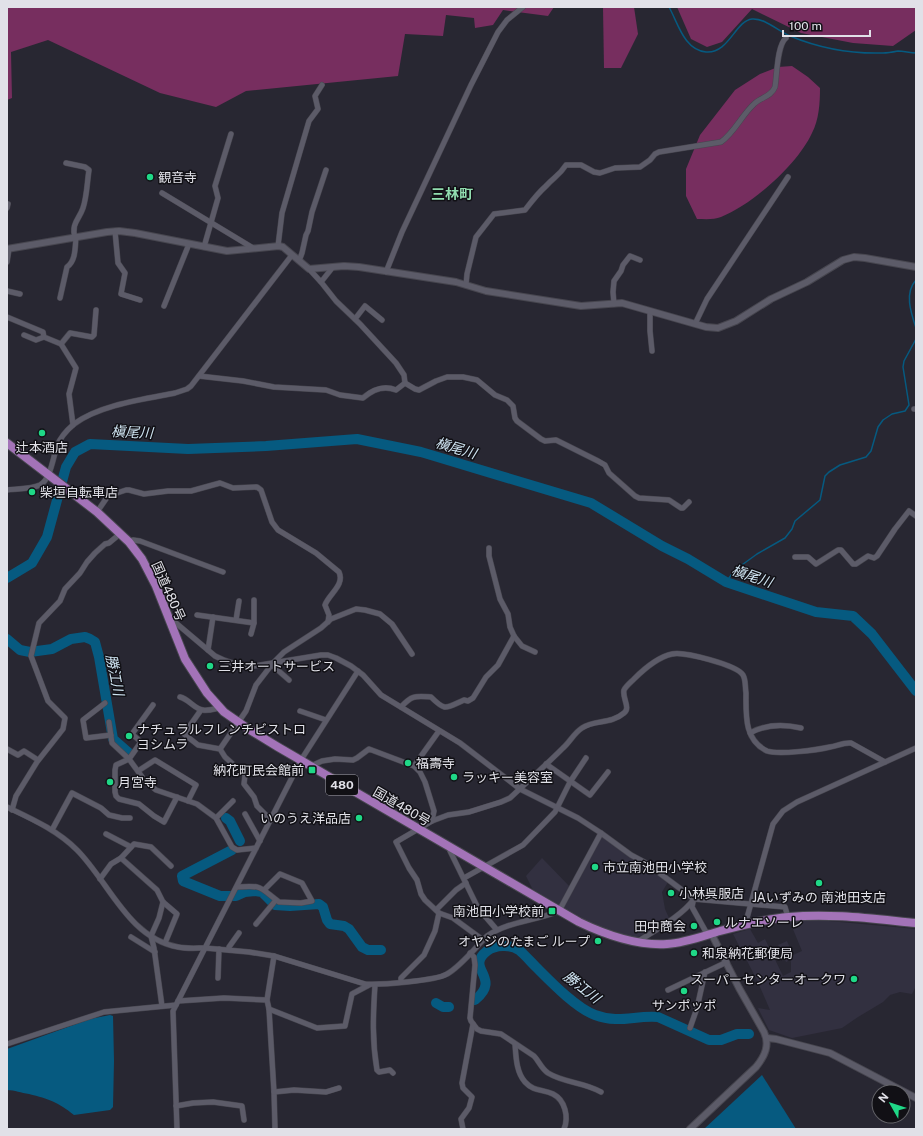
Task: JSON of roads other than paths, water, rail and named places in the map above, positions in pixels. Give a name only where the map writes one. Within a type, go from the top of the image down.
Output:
[{"type":"highway","name":"国道480号","points":[[7,443],[73,492],[121,532],[149,572],[185,659],[197,680],[220,708],[239,722],[311,766],[579,922],[606,934],[637,942],[667,944],[745,925],[788,917],[809,915],[916,923]]},
{"type":"street","points":[[386,272],[402,232],[474,79],[498,32],[507,20],[523,7]]},
{"type":"street","points":[[466,285],[467,274],[476,237],[494,214],[525,210],[547,184],[559,176],[566,165],[581,165],[594,172],[600,173],[615,168],[635,168],[645,164],[659,152],[721,142],[728,137],[753,105],[773,91],[775,87],[780,48],[786,38]]},
{"type":"street","points":[[278,246],[282,213],[286,198],[308,120],[318,109],[315,96],[322,85]]},
{"type":"street","points":[[204,247],[218,198],[216,186],[231,134]]},
{"type":"street","points":[[60,298],[67,268],[71,265],[75,255],[76,237],[73,232],[74,226],[83,209],[89,170],[86,166],[66,163]]},
{"type":"street","points":[[299,261],[312,212],[326,170]]},
{"type":"street","points":[[695,324],[707,299],[788,177]]},
{"type":"street","points":[[162,193],[253,248]]},
{"type":"street","points":[[115,231],[118,264],[125,273],[121,294],[140,300]]},
{"type":"street","points":[[7,262],[8,249],[115,231],[135,233],[227,252],[253,248],[283,247],[309,269],[336,301],[396,363],[404,375],[405,383]]},
{"type":"street","points":[[164,306],[189,244]]},
{"type":"street","points":[[7,490],[23,489],[40,485],[51,477],[57,445],[73,425],[88,415],[104,409],[187,389],[199,376],[292,255]]},
{"type":"street","points":[[614,304],[614,281],[622,271],[623,266],[630,256],[640,260]]},
{"type":"street","points":[[309,269],[333,267],[359,268],[466,285],[486,290],[581,306],[622,304],[650,310],[706,327],[718,328],[732,323],[771,299],[807,282],[843,260],[854,257],[865,258],[916,267]]},
{"type":"street","points":[[321,282],[333,267]]},
{"type":"street","points":[[7,291],[20,294]]},
{"type":"street","points":[[355,319],[365,306],[382,320]]},
{"type":"street","points":[[61,344],[70,333],[92,337],[94,335],[96,310]]},
{"type":"street","points":[[650,310],[652,351]]},
{"type":"street","points":[[7,317],[43,332],[44,337]]},
{"type":"street","points":[[24,335],[36,340],[44,337],[61,344],[76,368],[69,394],[73,425]]},
{"type":"street","points":[[199,376],[243,381],[274,387],[326,390],[340,395],[363,398],[369,393],[382,388],[390,387],[396,390],[405,383]]},
{"type":"street","points":[[405,383],[419,390],[447,377],[477,380],[495,395],[506,400],[513,406],[517,421],[541,439],[545,441],[556,440],[605,465],[609,473],[635,496],[639,498],[669,500],[681,508],[689,502]]},
{"type":"street","points":[[97,512],[108,496],[126,490],[144,494],[168,491],[191,491],[220,483],[233,488],[257,487],[261,490],[272,522],[278,530],[316,553],[339,572],[341,576],[340,581],[325,605],[329,615],[328,622]]},
{"type":"street","points":[[795,557],[808,558],[816,564],[838,550],[841,550],[853,564],[856,564],[868,556],[874,558],[877,556],[909,511],[916,516]]},
{"type":"street","points":[[121,532],[95,553],[80,573],[65,589],[60,601],[39,623],[31,656],[48,700],[66,718],[63,729],[38,760],[9,808],[52,830],[78,850],[134,922],[151,936],[165,943],[178,947],[219,949],[274,956],[353,981],[372,985],[440,977],[453,970],[482,940],[497,930],[524,920],[559,911],[601,833]]},
{"type":"street","points":[[129,542],[133,540],[140,541],[223,572]]},
{"type":"street","points":[[489,548],[489,556],[500,599],[508,614],[510,627],[514,636],[522,646],[535,652]]},
{"type":"street","points":[[251,634],[254,623],[254,600]]},
{"type":"street","points":[[236,620],[239,601]]},
{"type":"street","points":[[220,749],[246,711],[254,689],[272,664],[284,652],[338,616],[356,609],[380,614],[392,624],[412,654]]},
{"type":"street","points":[[197,615],[254,623]]},
{"type":"street","points":[[168,616],[222,660],[248,666],[272,664],[321,655],[328,655],[336,658],[358,671],[381,695],[460,743],[520,789],[557,807],[601,833],[652,868],[694,900],[785,907],[788,917]]},
{"type":"street","points":[[208,650],[213,617]]},
{"type":"street","points":[[401,707],[408,699],[416,696],[431,697],[441,707],[446,708],[464,700],[468,701],[473,698],[486,677],[498,665],[514,636]]},
{"type":"street","points":[[482,940],[453,918],[437,912],[421,894],[417,880],[396,842],[432,821],[448,815],[469,812],[510,798],[565,747],[579,730],[596,722],[611,720],[623,714],[626,711],[624,690],[653,663],[672,654],[682,654],[704,658],[739,671],[743,676],[745,684],[746,722],[752,739],[770,752],[779,753],[822,748],[848,742],[885,762]]},
{"type":"street","points":[[272,664],[289,680]]},
{"type":"street","points":[[176,1129],[173,1011],[233,896],[301,760],[358,671]]},
{"type":"street","points":[[180,697],[185,698],[201,710],[220,708]]},
{"type":"street","points":[[105,703],[83,720],[86,738],[110,735]]},
{"type":"street","points":[[153,705],[132,734],[142,742],[128,758],[116,765],[116,796],[119,799],[140,804],[164,822],[178,797]]},
{"type":"street","points":[[201,710],[184,734],[198,745],[220,749],[225,757],[245,775],[244,784],[254,797],[257,806],[271,820]]},
{"type":"street","points":[[300,711],[326,720]]},
{"type":"street","points":[[109,722],[112,743],[128,758],[150,786],[156,790],[197,804],[216,818],[232,846],[237,850],[256,848]]},
{"type":"street","points":[[750,733],[767,726],[790,725],[801,728]]},
{"type":"street","points":[[414,766],[439,731]]},
{"type":"street","points":[[745,925],[773,824],[783,811],[797,802],[916,748]]},
{"type":"street","points":[[7,749],[18,755],[24,751],[38,760]]},
{"type":"street","points":[[311,766],[335,759],[353,760],[369,749],[414,766],[420,772],[425,782],[434,811],[432,821]]},
{"type":"street","points":[[401,982],[401,978],[424,954],[435,931],[437,912],[465,881],[523,845],[555,812],[570,782],[586,758]]},
{"type":"street","points":[[138,771],[155,760],[196,785],[188,801]]},
{"type":"street","points":[[546,764],[590,795],[608,772]]},
{"type":"street","points":[[52,830],[72,793],[101,808],[109,815],[130,818]]},
{"type":"street","points":[[216,818],[233,801]]},
{"type":"street","points":[[245,814],[260,841]]},
{"type":"street","points":[[106,834],[131,847]]},
{"type":"street","points":[[100,879],[111,864],[121,858],[134,844],[151,847],[171,866]]},
{"type":"street","points":[[451,848],[450,851],[478,908],[497,930]]},
{"type":"street","points":[[121,858],[157,890],[163,902],[178,914],[165,943]]},
{"type":"street","points":[[265,889],[280,874],[302,883],[312,901],[301,903],[274,902]]},
{"type":"street","points":[[237,887],[253,886],[265,889],[274,902]]},
{"type":"street","points":[[690,1129],[756,1067],[763,1059],[767,1047],[767,1038],[739,988],[727,962],[711,933],[706,932],[692,907],[694,900]]},
{"type":"street","points":[[637,942],[690,906],[694,900]]},
{"type":"street","points":[[162,1006],[155,952],[151,936],[163,902]]},
{"type":"street","points":[[256,924],[274,902]]},
{"type":"street","points":[[229,950],[229,947],[239,933]]},
{"type":"street","points":[[131,937],[155,952]]},
{"type":"street","points":[[218,978],[219,949]]},
{"type":"street","points":[[470,953],[474,957],[475,965],[470,1018],[473,1024],[481,1031],[501,1034],[534,1056],[542,1069],[548,1073],[557,1077],[592,1086],[601,1092]]},
{"type":"street","points":[[274,956],[267,1000],[269,1010],[275,1129]]},
{"type":"street","points":[[668,990],[727,962]]},
{"type":"street","points":[[690,1028],[697,1008],[705,972]]},
{"type":"street","points":[[269,1010],[317,1028],[345,1026],[352,994],[372,985]]},
{"type":"street","points":[[372,985],[373,1045],[377,1070],[379,1072],[390,1070],[393,1072]]},
{"type":"street","points":[[7,1044],[104,1012],[224,998],[267,1000]]},
{"type":"street","points":[[463,1129],[461,1119],[469,1108],[472,1097],[463,1088],[462,1083],[473,1024]]},
{"type":"street","points":[[767,1038],[830,1053],[916,1098]]},
{"type":"street","points":[[516,1044],[516,1059],[522,1078],[533,1088],[539,1091],[552,1093],[561,1101],[566,1112],[564,1129]]},
{"type":"street","points":[[274,1092],[294,1090],[326,1092],[339,1088]]},
{"type":"street","points":[[176,1106],[213,1102],[242,1106],[244,1120]]},
{"type":"water","points":[[110,1015],[113,1016],[114,1061],[113,1107],[110,1110],[74,1115],[48,1099],[13,1090],[7,1090],[7,1049],[90,1019]]},
{"type":"water","points":[[762,1075],[796,1129],[704,1129]]},
{"type":"waterway","points":[[669,7],[687,41],[698,50],[706,52],[714,51],[720,48],[746,21],[757,19],[785,34],[824,47],[871,53],[898,51],[916,53]]},
{"type":"waterway","points":[[916,280],[912,285],[909,297],[916,328]]},
{"type":"waterway","points":[[726,582],[735,570],[757,554],[785,538],[792,529],[795,521],[820,500],[825,476],[840,465],[866,457],[871,451],[878,427],[883,420],[892,414],[905,411],[909,405],[903,367],[904,361],[916,339]]},
{"type":"waterway","name":"槇尾川","points":[[7,578],[32,563],[47,537],[66,467],[75,452],[90,444],[188,449],[266,446],[357,439],[421,452],[591,503],[662,546],[688,559],[726,582],[816,612],[853,616],[872,634],[916,691]]},
{"type":"waterway","name":"勝江川","points":[[7,639],[20,650],[30,652],[52,649],[71,639],[85,637],[95,642],[113,739],[129,753]]},
{"type":"waterway","name":"勝江川","points":[[226,818],[230,821],[240,841]]},
{"type":"waterway","name":"勝江川","points":[[232,850],[182,876],[183,881],[220,896],[236,896],[245,892],[255,891],[262,892],[275,905],[290,906],[319,904],[323,907],[327,920],[330,924],[344,926],[349,929],[362,947],[368,950],[381,950]]},
{"type":"waterway","name":"勝江川","points":[[475,1000],[483,992],[485,985],[485,979],[479,963],[481,957],[490,949],[498,946],[507,946],[519,950],[564,994],[580,1007],[595,1015],[612,1019],[658,1017],[709,1040],[721,1040],[737,1034],[749,1034]]},
{"type":"waterway","name":"勝江川","points":[[436,1003],[443,1007],[449,1007]]},
{"type":"place","name":"観音寺","points":[[150,177]]},
{"type":"place","name":"辻本酒店","points":[[42,433]]},
{"type":"place","name":"柴垣自転車店","points":[[32,492]]},
{"type":"place","name":"三井オートサービス","points":[[210,666]]},
{"type":"place","name":"ナチュラルフレンチビストロ ヨシムラ","points":[[129,736]]},
{"type":"place","name":"福壽寺","points":[[408,763]]},
{"type":"place","name":"納花町民会館前","points":[[312,770]]},
{"type":"place","name":"ラッキー美容室","points":[[454,777]]},
{"type":"place","name":"月宮寺","points":[[110,782]]},
{"type":"place","name":"いのうえ洋品店","points":[[359,818]]},
{"type":"place","name":"市立南池田小学校","points":[[595,867]]},
{"type":"place","name":"JAいずみの 南池田支店","points":[[819,883]]},
{"type":"place","name":"小林呉服店","points":[[671,893]]},
{"type":"place","name":"南池田小学校前","points":[[552,911]]},
{"type":"place","name":"ルナエソーレ","points":[[717,922]]},
{"type":"place","name":"田中商会","points":[[694,926]]},
{"type":"place","name":"オヤジのたまご ループ","points":[[598,941]]},
{"type":"place","name":"和泉納花郵便局","points":[[694,953]]},
{"type":"place","name":"スーパーセンターオークワ","points":[[854,979]]},
{"type":"place","name":"サンポッポ","points":[[684,991]]},
{"type":"district","name":"三林町","points":[[452,194]]}]
